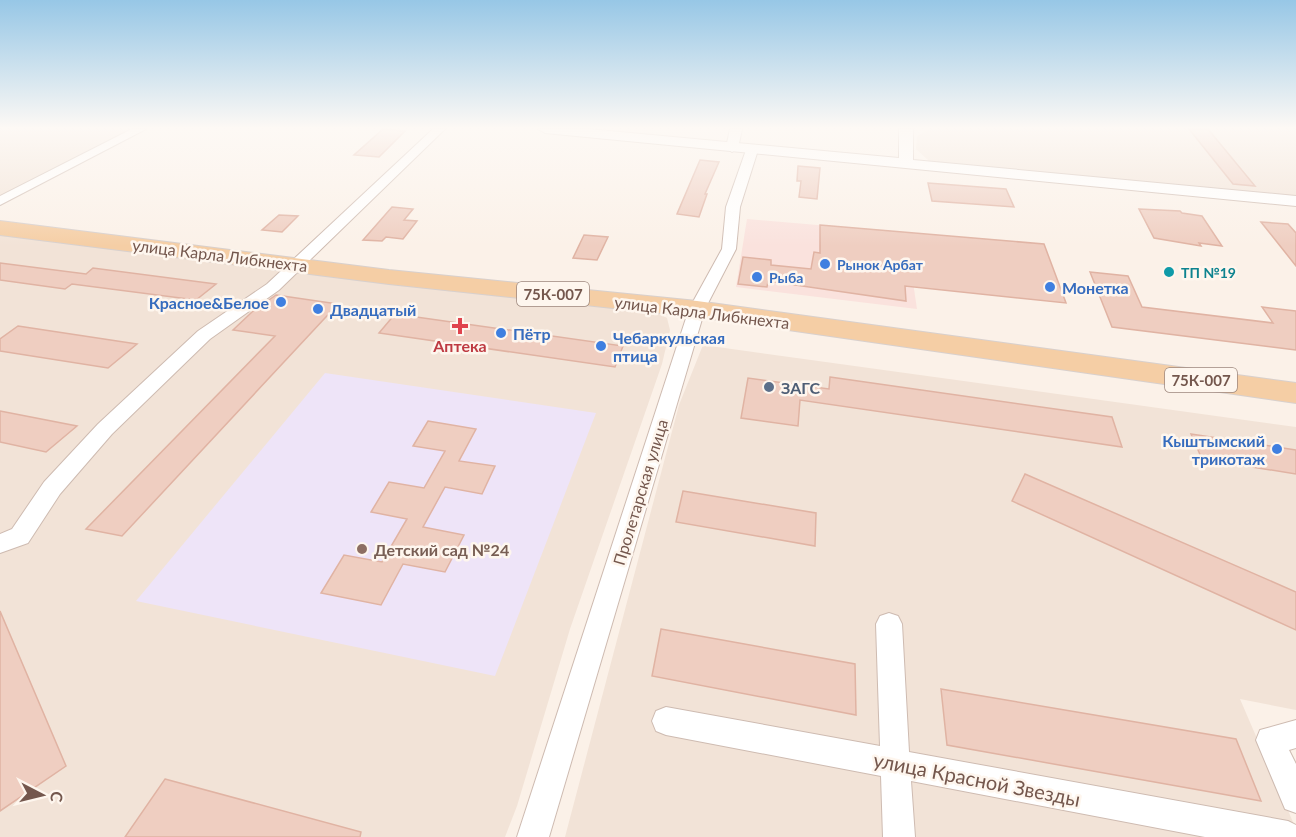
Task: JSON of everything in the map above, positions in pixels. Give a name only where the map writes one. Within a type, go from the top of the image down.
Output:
[{"type":"main road","name":"улица Карла Либкнехта","points":[[0,228],[400,278],[697,309],[1296,393]]},
{"type":"street","points":[[0,201],[64,168]]},
{"type":"street","points":[[10,540],[52,488],[105,429],[204,335],[273,287],[398,168]]},
{"type":"street","name":"Пролетарская улица","points":[[533,837],[697,309],[729,249],[739,168]]},
{"type":"street","points":[[958,168],[1296,201]]},
{"type":"street","points":[[889,624],[899,837]]},
{"type":"street","name":"улица Красной Звезды","points":[[666,721],[1288,837]]},
{"type":"street","points":[[1296,734],[1270,740],[1296,798]]},
{"type":"shaded area","points":[[0,168],[60,168],[0,199]]},
{"type":"shaded area","points":[[1003,168],[1296,168],[1296,196]]},
{"type":"shaded area","name":"Рынок Арбат","points":[[747,219],[864,229],[907,242],[917,309],[736,287]]},
{"type":"shaded area","points":[[0,232],[658,313],[667,318],[670,330],[662,364],[570,629],[517,806],[505,837],[0,837]]},
{"type":"shaded area","points":[[703,345],[1296,427],[1296,710],[1240,699],[1296,829],[1296,837],[565,837],[679,405]]},
{"type":"shaded area","name":"Детский сад №24","points":[[325,373],[596,413],[495,676],[136,601]]},
{"type":"building","points":[[697,168],[716,168],[705,194],[707,194],[699,217],[677,214]]},
{"type":"building","points":[[798,168],[820,168],[817,199],[799,197],[801,181],[797,181]]},
{"type":"building","points":[[1220,168],[1240,168],[1255,186],[1233,184]]},
{"type":"building","points":[[928,183],[1006,189],[1014,207],[932,201]]},
{"type":"building","points":[[392,207],[413,209],[404,220],[417,221],[403,239],[386,237],[382,241],[363,240]]},
{"type":"building","points":[[1139,209],[1180,211],[1202,216],[1222,246],[1199,243],[1201,246],[1154,238]]},
{"type":"building","points":[[279,215],[298,216],[282,232],[262,230]]},
{"type":"building","points":[[1261,222],[1288,224],[1296,233],[1296,266]]},
{"type":"building","points":[[820,225],[1044,244],[1066,303],[905,286],[906,301],[768,281],[767,287],[738,284],[743,257],[771,260],[771,265],[811,269],[814,252],[820,253]]},
{"type":"building","points":[[584,235],[608,237],[597,260],[573,258]]},
{"type":"building","points":[[0,263],[86,274],[93,268],[216,284],[196,300],[72,284],[65,289],[0,280]]},
{"type":"building","points":[[1090,272],[1128,276],[1142,307],[1273,323],[1262,307],[1296,311],[1296,350],[1112,327]]},
{"type":"building","points":[[276,295],[338,304],[122,536],[86,529],[275,336],[233,330],[252,312]]},
{"type":"building","points":[[395,314],[623,346],[615,367],[379,333]]},
{"type":"building","points":[[18,326],[137,344],[108,368],[0,351],[0,339]]},
{"type":"building","points":[[830,377],[1112,417],[1122,447],[800,400],[798,426],[741,418],[748,378],[829,389]]},
{"type":"building","points":[[0,411],[77,426],[46,452],[0,442]]},
{"type":"building","points":[[428,421],[476,429],[459,461],[495,466],[482,494],[445,487],[423,527],[464,535],[445,572],[403,564],[381,605],[321,593],[344,555],[382,562],[407,519],[371,512],[389,482],[424,488],[445,451],[413,446]]},
{"type":"building","points":[[1191,434],[1296,450],[1296,474],[1202,459]]},
{"type":"building","points":[[1025,474],[1296,592],[1296,630],[1012,501]]},
{"type":"building","points":[[683,491],[816,513],[815,546],[676,522]]},
{"type":"building","points":[[0,611],[66,766],[0,811]]},
{"type":"building","points":[[661,629],[855,664],[856,715],[652,676]]},
{"type":"building","points":[[941,689],[1236,739],[1261,801],[947,745]]},
{"type":"building","points":[[165,779],[361,832],[360,837],[125,837]]},
{"type":"place","name":"Рынок Арбат","points":[[825,264]]},
{"type":"place","name":"ТП №19","points":[[1169,272]]},
{"type":"place","name":"Рыба","points":[[757,277]]},
{"type":"place","name":"Монетка","points":[[1050,287]]},
{"type":"place","name":"Красное&Белое","points":[[281,302]]},
{"type":"place","name":"Двадцатый","points":[[318,309]]},
{"type":"place","name":"Аптека","points":[[460,326]]},
{"type":"place","name":"Пётр","points":[[501,333]]},
{"type":"place","name":"Чебаркульская птица","points":[[601,346]]},
{"type":"place","name":"ЗАГС","points":[[769,387]]},
{"type":"place","name":"Кыштымский трикотаж","points":[[1277,449]]},
{"type":"place","name":"Детский сад №24","points":[[362,549]]}]
